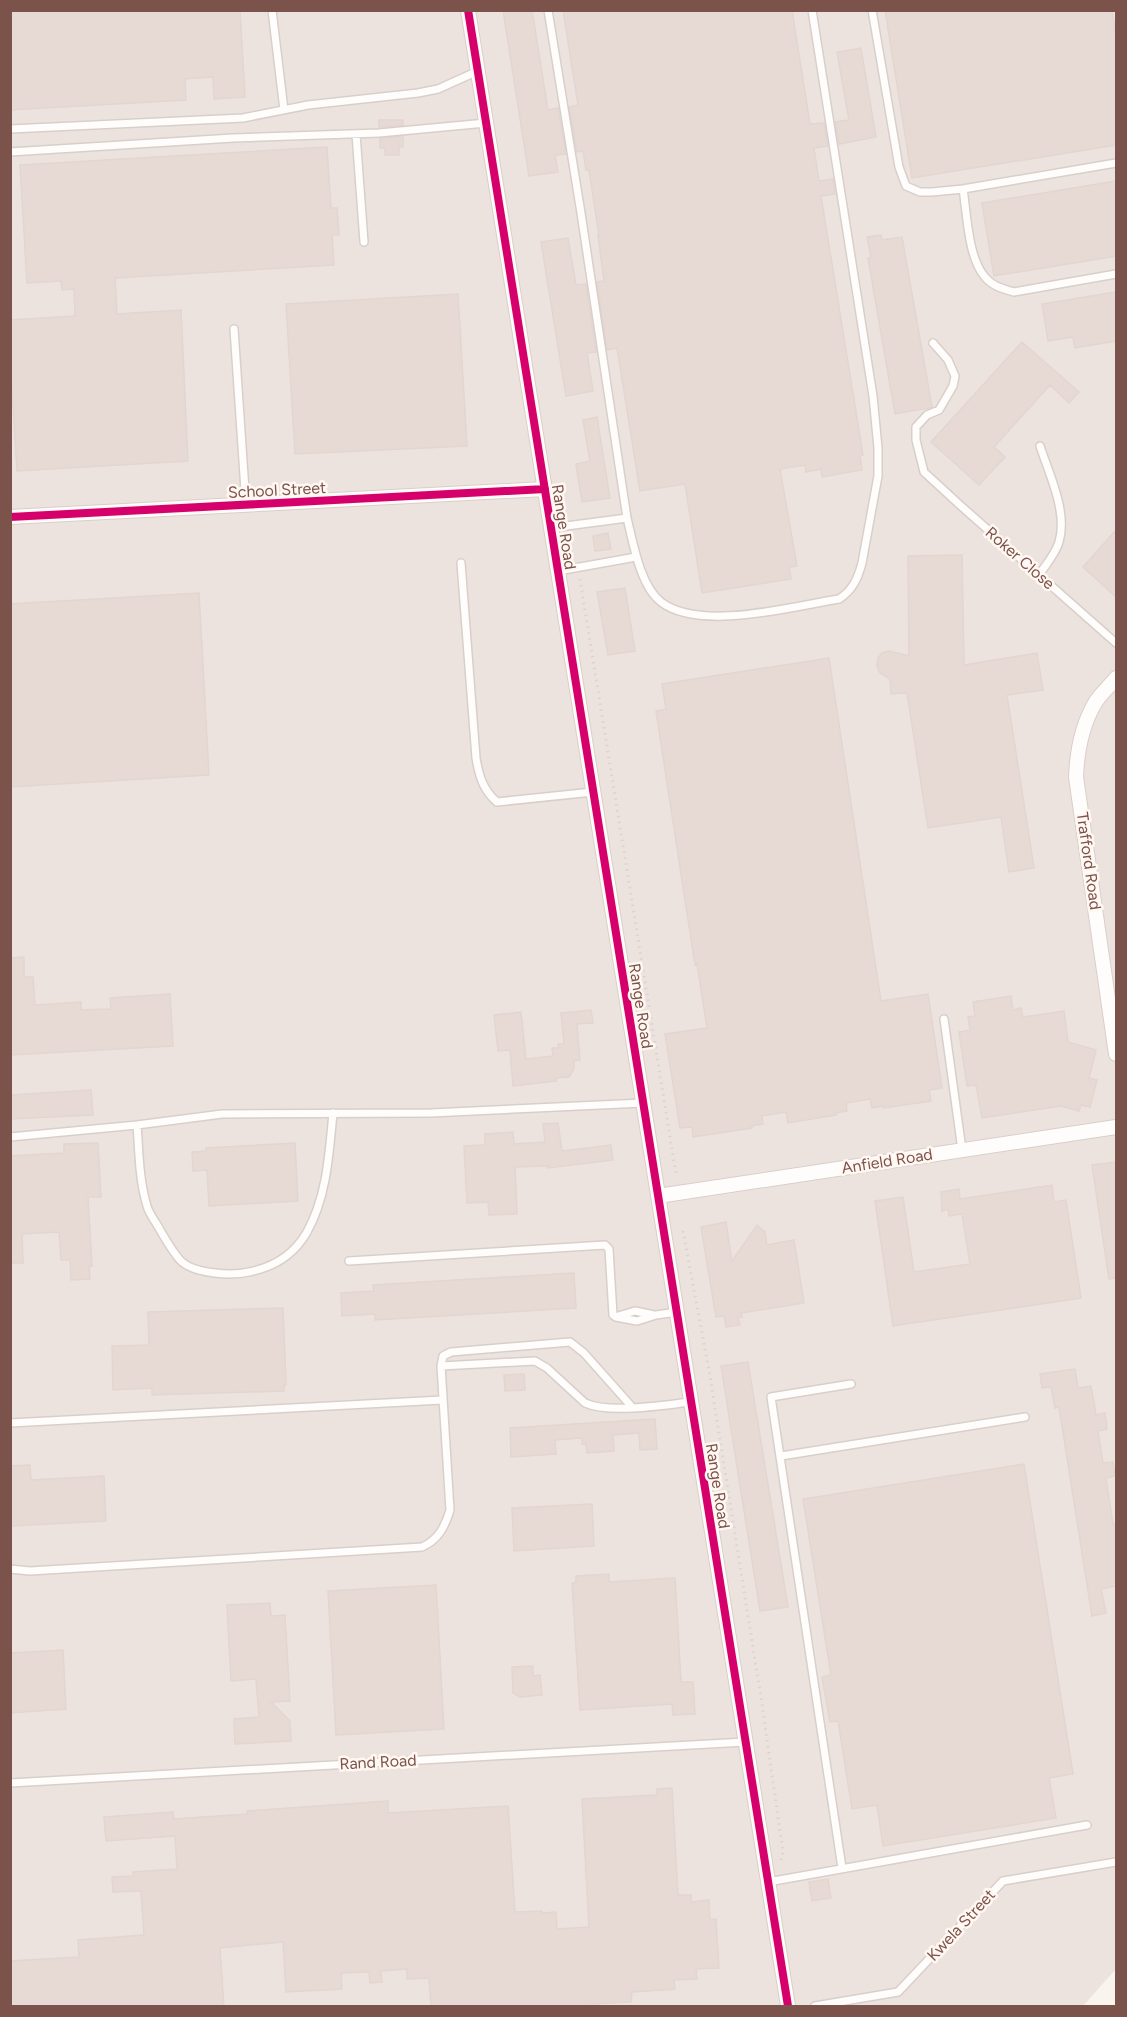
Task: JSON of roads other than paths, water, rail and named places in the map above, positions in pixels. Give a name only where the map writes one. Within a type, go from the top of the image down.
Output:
[{"type":"street","name":"Range Road","points":[[468,10],[788,2007]]},
{"type":"street","name":"School Street","points":[[10,517],[545,489]]},
{"type":"street","name":"Trafford Road","points":[[1116,678],[1095,703],[1087,722],[1080,743],[1076,777],[1116,1054]]},
{"type":"street","name":"Anfield Road","points":[[658,1196],[1116,1126]]},
{"type":"lane","points":[[272,10],[284,110]]},
{"type":"lane","points":[[548,10],[627,518],[636,556],[651,590],[662,603],[702,616],[739,616],[839,598],[850,590],[859,576],[878,476],[873,396],[812,10]]},
{"type":"lane","points":[[872,10],[899,167],[906,186],[920,192],[963,189],[1116,163]]},
{"type":"lane","points":[[10,129],[243,118],[343,100],[438,89],[478,71]]},
{"type":"lane","points":[[10,152],[234,138],[408,131],[486,123]]},
{"type":"lane","points":[[356,134],[364,242]]},
{"type":"lane","points":[[963,189],[977,266],[985,278],[997,287],[1014,292],[1116,274]]},
{"type":"lane","points":[[234,329],[246,505]]},
{"type":"lane","name":"Roker Close","points":[[933,344],[948,360],[955,376],[953,386],[939,410],[927,415],[916,427],[916,440],[924,472],[1116,643]]},
{"type":"lane","points":[[1039,575],[1053,555],[1059,542],[1061,529],[1060,510],[1040,446]]},
{"type":"lane","points":[[551,528],[627,518]]},
{"type":"lane","points":[[558,571],[636,556]]},
{"type":"lane","points":[[461,563],[476,758],[478,772],[488,795],[497,802],[593,792]]},
{"type":"lane","points":[[944,1019],[962,1150]]},
{"type":"lane","points":[[10,1137],[222,1114],[431,1113],[643,1103]]},
{"type":"lane","points":[[137,1125],[141,1177],[147,1208],[168,1244],[181,1262],[193,1267],[217,1274],[243,1274],[270,1268],[287,1256],[306,1233],[320,1199],[328,1170],[333,1113]]},
{"type":"lane","points":[[349,1261],[605,1245],[609,1249],[613,1315],[616,1317],[635,1311],[656,1315],[677,1312]]},
{"type":"lane","points":[[10,1569],[30,1571],[422,1548],[432,1543],[438,1535],[446,1523],[450,1510],[441,1366],[443,1356],[451,1352],[570,1342],[584,1353],[632,1407]]},
{"type":"lane","points":[[441,1366],[535,1361],[547,1368],[585,1403],[598,1407],[632,1407],[691,1402]]},
{"type":"lane","points":[[842,1868],[771,1397],[850,1384]]},
{"type":"lane","points":[[10,1423],[442,1400]]},
{"type":"lane","points":[[781,1456],[1025,1417]]},
{"type":"lane","name":"Rand Road","points":[[10,1783],[745,1742]]},
{"type":"lane","points":[[768,1882],[1087,1825]]},
{"type":"lane","name":"Kwela Street","points":[[815,2007],[898,1992],[1003,1881],[1116,1862]]}]
